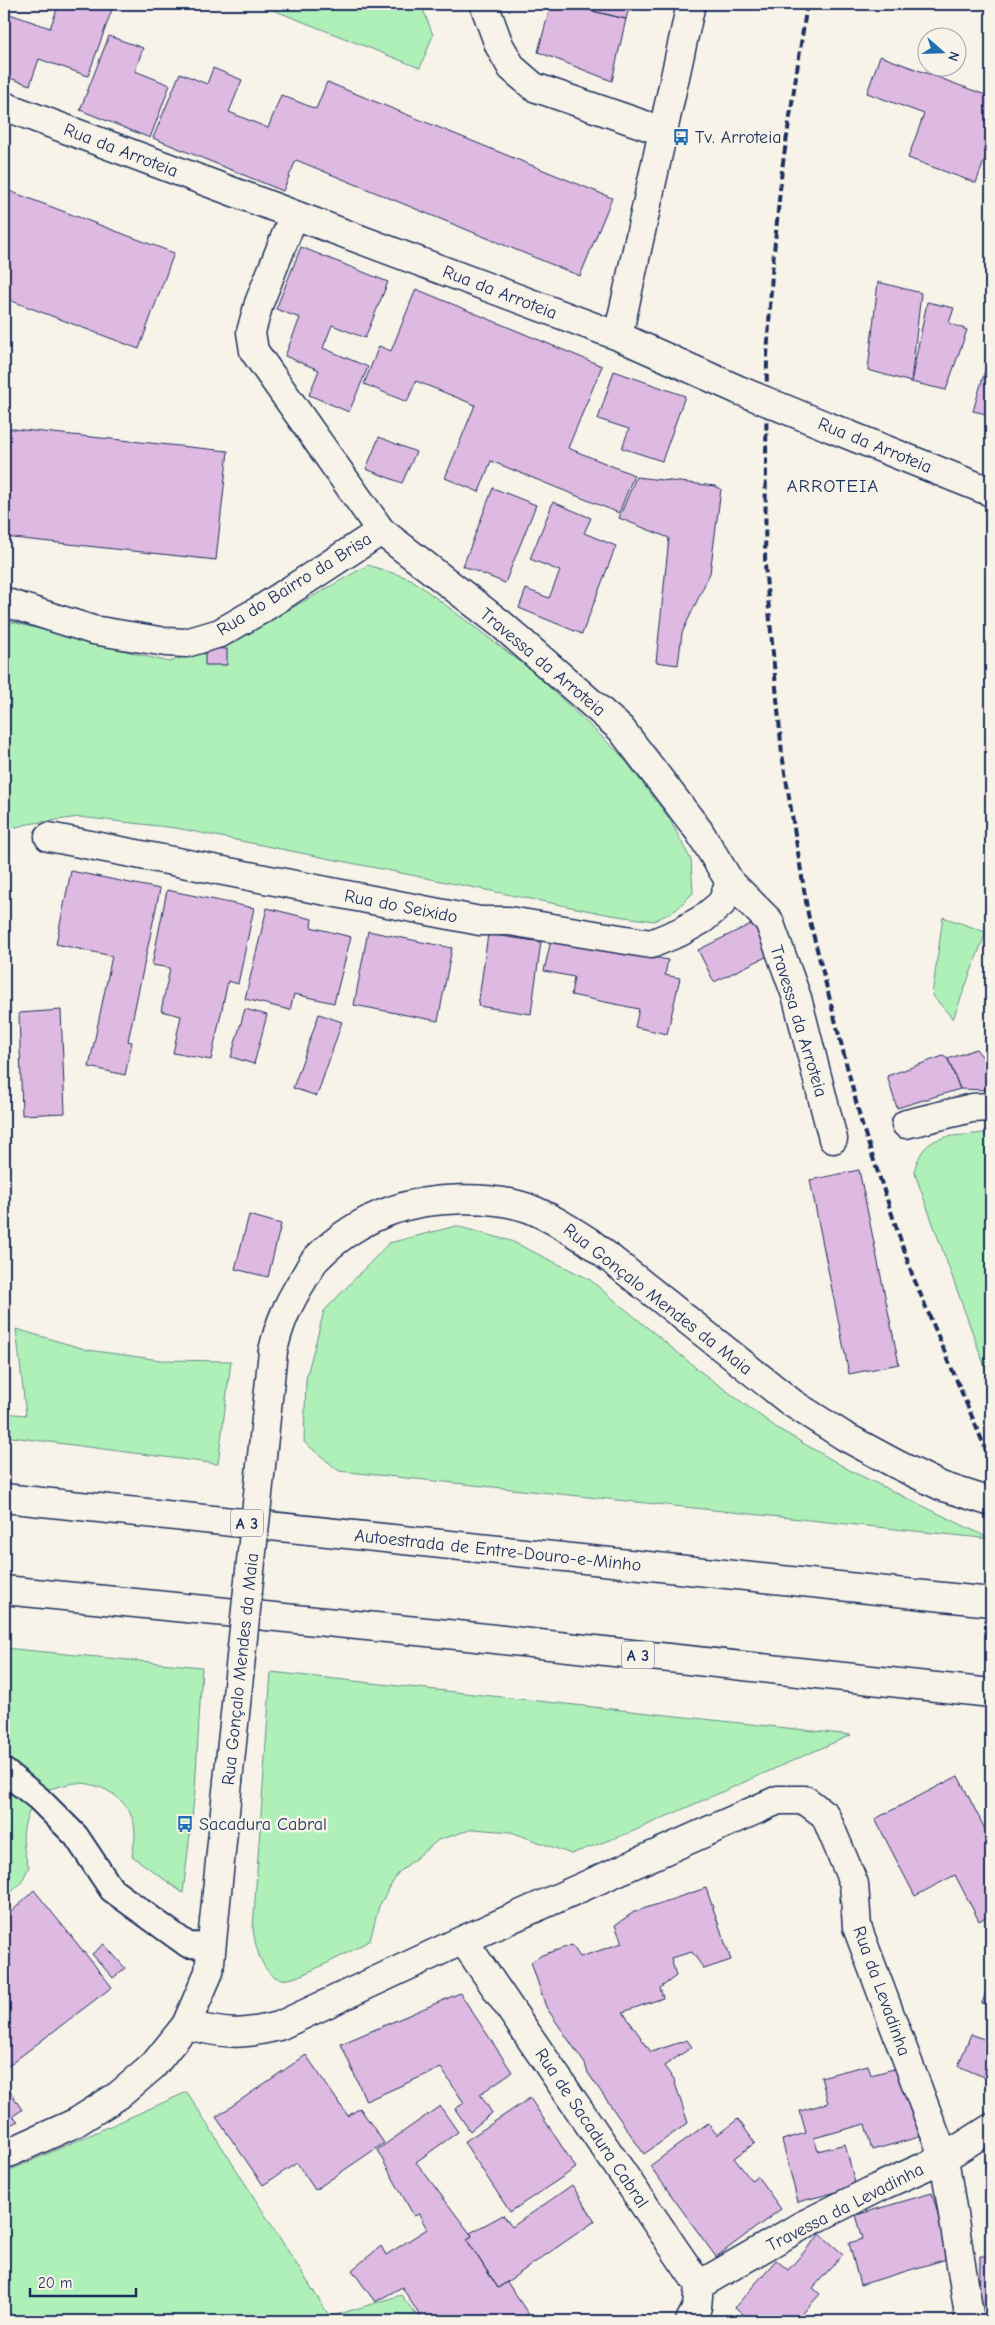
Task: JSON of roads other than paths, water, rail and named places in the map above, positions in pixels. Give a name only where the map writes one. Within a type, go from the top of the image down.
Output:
[{"type":"main road","points":[[484,4],[499,45],[512,68],[534,87],[662,131]]},
{"type":"main road","points":[[618,336],[691,4]]},
{"type":"main road","name":"Rua da Arroteia","points":[[4,106],[618,336],[828,427],[991,492]]},
{"type":"main road","name":"Travessa da Arroteia","points":[[294,215],[259,303],[251,332],[254,350],[381,531],[501,624],[621,729],[699,831],[730,882],[769,921],[797,998],[834,1139]]},
{"type":"main road","name":"Rua do Bairro da Brisa","points":[[4,602],[93,630],[166,642],[186,643],[220,633],[252,615],[381,531]]},
{"type":"main road","name":"Rua do Seixido","points":[[49,837],[480,921],[509,921],[650,944],[680,932],[703,919],[722,903],[730,882]]},
{"type":"main road","points":[[906,1124],[972,1108],[991,1107]]},
{"type":"main road","name":"Rua Gonçalo Mendes da Maia","points":[[4,2155],[76,2123],[119,2095],[153,2066],[186,2026],[209,1972],[274,1351],[279,1325],[289,1302],[315,1260],[350,1231],[393,1210],[439,1201],[483,1200],[527,1208],[560,1223],[588,1241],[792,1403],[844,1436],[941,1486],[991,1502]]},
{"type":"main road","name":"Autoestrada de Entre-Douro-e-Minho","points":[[4,1498],[991,1602]]},
{"type":"main road","name":"A 3","points":[[4,1590],[438,1633],[991,1693]]},
{"type":"main road","name":"Rua da Levadinha","points":[[464,1940],[778,1800],[805,1800],[825,1815],[854,1884],[857,1927],[944,2158],[970,2321]]},
{"type":"main road","points":[[186,2026],[224,2034],[252,2033],[279,2026],[464,1940]]},
{"type":"main road","name":"Rua de Sacadura Cabral","points":[[464,1940],[699,2285]]},
{"type":"main road","name":"Travessa da Levadinha","points":[[699,2285],[803,2225],[877,2188],[944,2158],[991,2128]]},
{"type":"main road","points":[[690,2321],[697,2307],[699,2285]]},
{"type":"street","points":[[4,1771],[38,1798],[76,1836],[112,1890],[188,1945],[213,1946]]},
{"type":"railway","points":[[807,4],[782,169],[772,273],[767,357],[765,565],[782,754],[808,914],[862,1125],[912,1274],[991,1462]]},
{"type":"place","name":"Tv. Arroteia","points":[[681,137]]},
{"type":"place","name":"Sacadura Cabral","points":[[185,1824]]},
{"type":"district","name":"ARROTEIA","points":[[833,485]]}]
